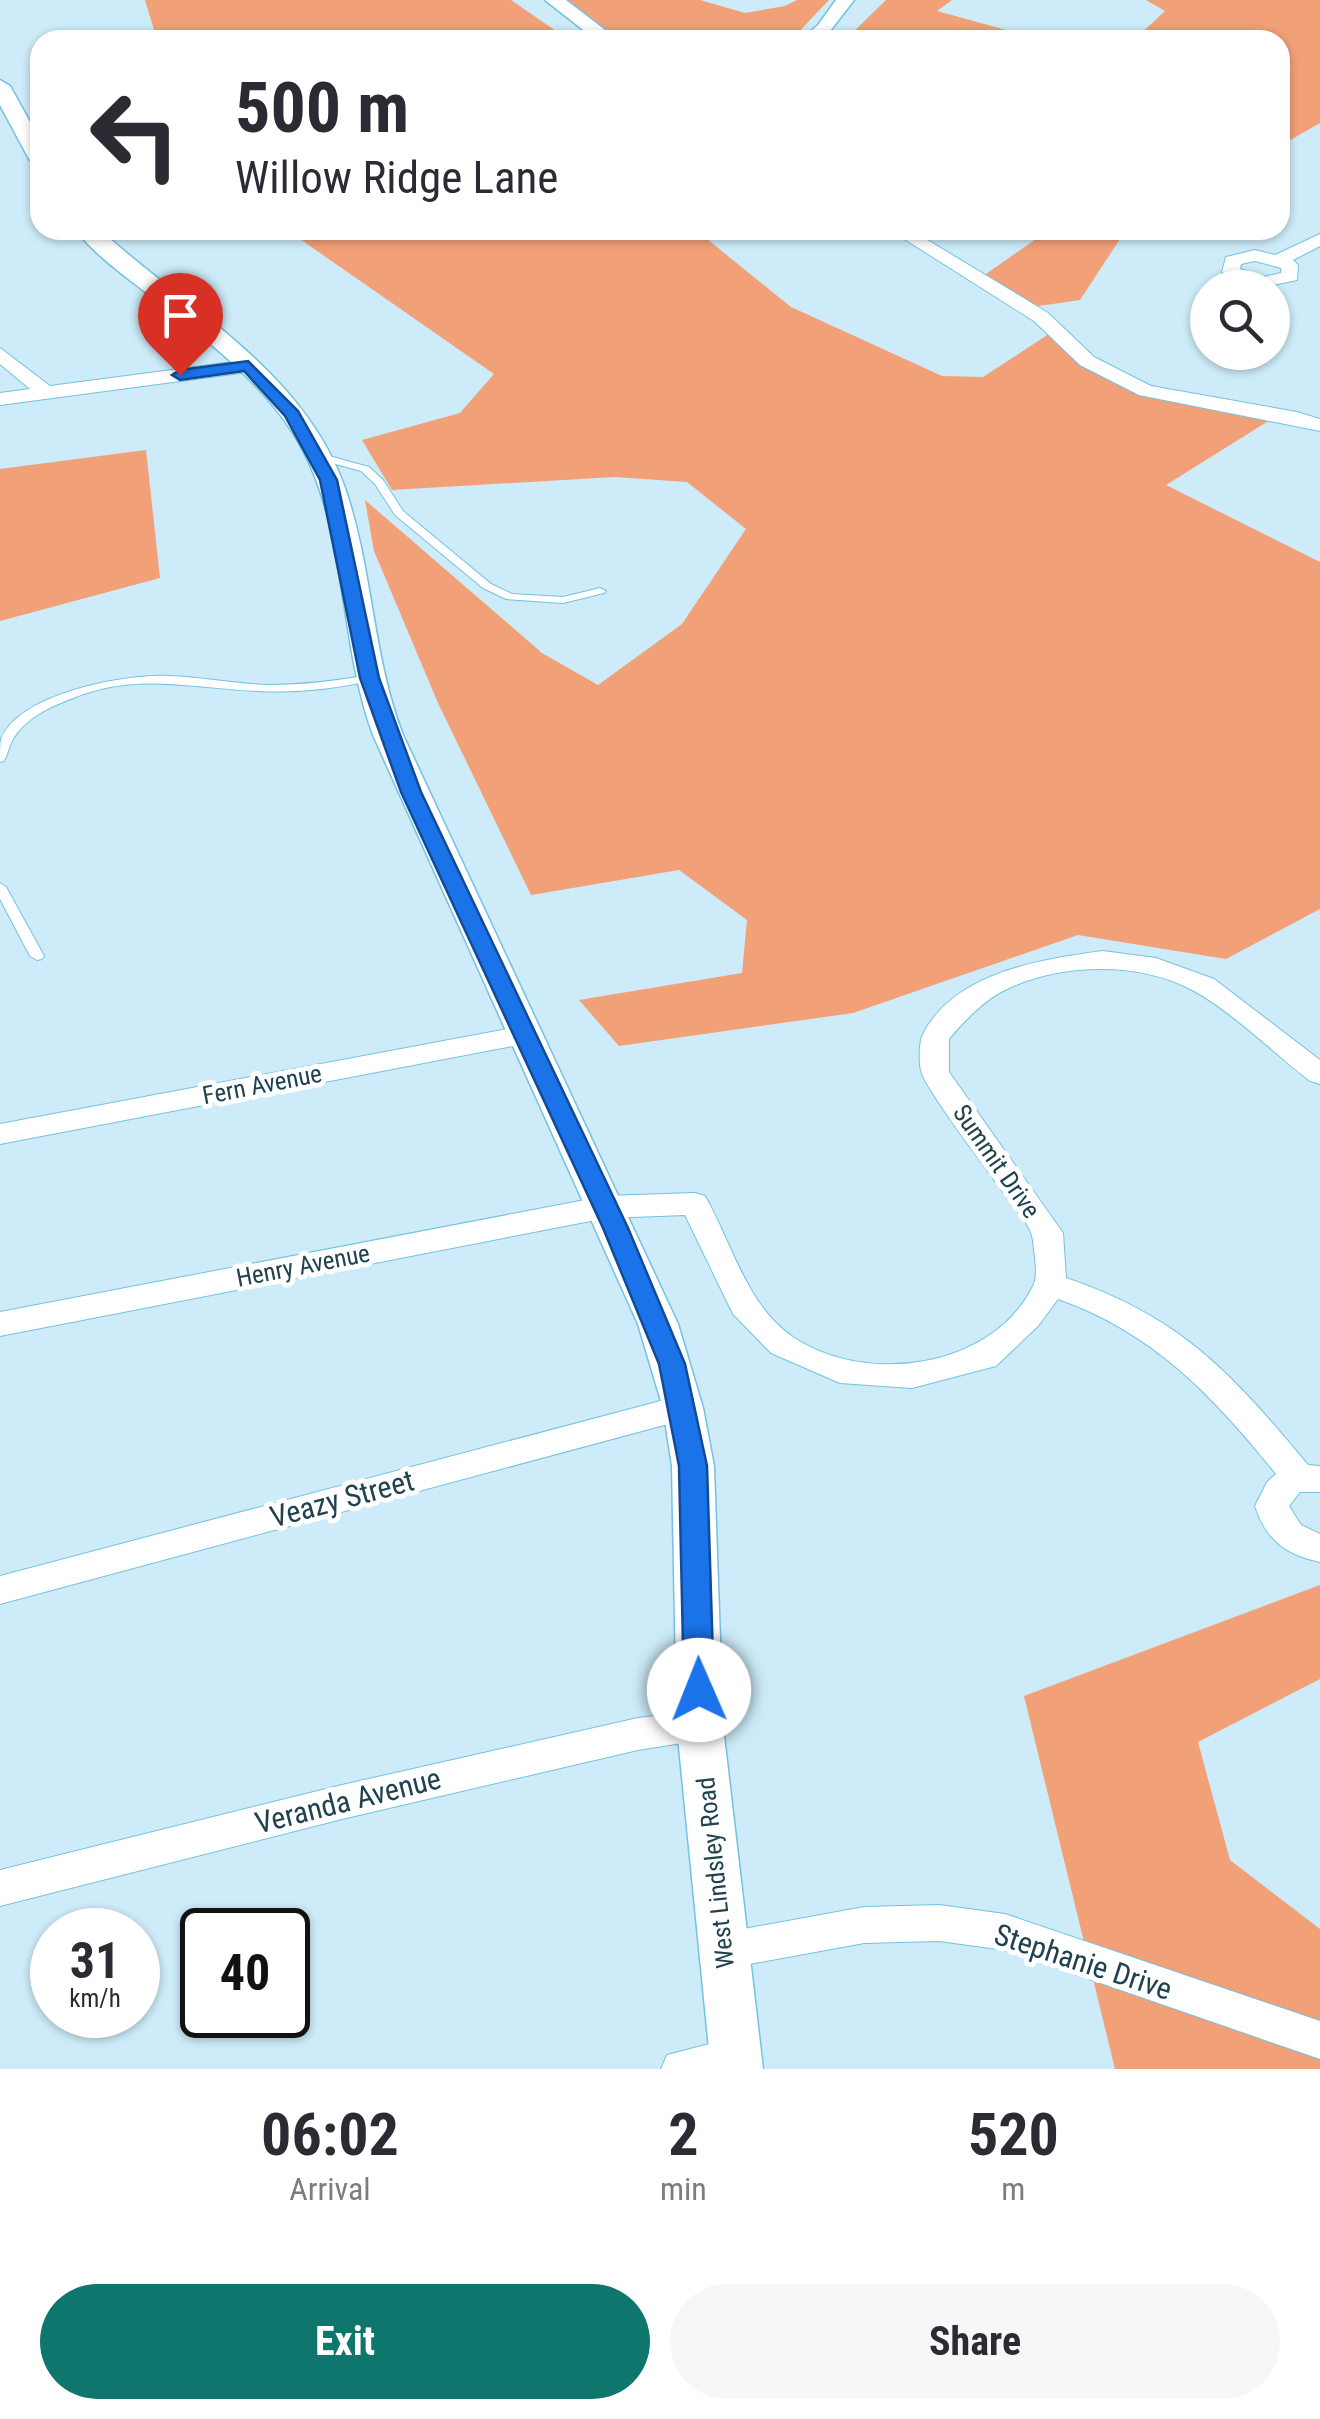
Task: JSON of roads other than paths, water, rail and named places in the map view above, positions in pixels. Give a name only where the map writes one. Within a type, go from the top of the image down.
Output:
[{"type":"street","points":[[554,0],[594,30]]},
{"type":"street","points":[[820,30],[846,0]]},
{"type":"street","points":[[0,86],[30,142]]},
{"type":"street","points":[[1280,260],[1320,239]]},
{"type":"street","name":"West Lindsley Road","points":[[100,240],[248,366],[292,414],[318,456],[336,506],[369,678],[411,792],[658,1324],[683,1408],[696,1503],[700,1727],[736,2063]]},
{"type":"street","points":[[915,240],[1041,317],[1086,361],[1125,383],[1146,391],[1290,416],[1320,425]]},
{"type":"street","points":[[0,354],[46,393]]},
{"type":"street","points":[[0,399],[248,366]]},
{"type":"street","name":"Summit Drive","points":[[1051,1285],[1048,1233],[935,1073],[935,1038],[954,1014],[995,983],[1046,968],[1103,960],[1156,967],[1204,985],[1320,1074]]},
{"type":"street","name":"Fern Avenue","points":[[0,1134],[524,1035]]},
{"type":"street","points":[[606,1207],[694,1204],[744,1306],[782,1345],[840,1371],[912,1376],[985,1356],[1027,1318],[1051,1285],[1092,1297],[1168,1338],[1214,1375],[1310,1479]]},
{"type":"street","name":"Henry Avenue","points":[[0,1324],[606,1207]]},
{"type":"street","name":"Veazy Street","points":[[0,1590],[683,1408]]},
{"type":"street","points":[[1310,1479],[1284,1484],[1275,1494],[1272,1506],[1275,1520],[1299,1543],[1320,1548]]},
{"type":"street","name":"Veranda Avenue","points":[[0,1888],[342,1802],[638,1734],[700,1727]]},
{"type":"street","name":"Stephanie Drive","points":[[722,1950],[864,1925],[939,1923],[1005,1932],[1320,2040]]},
{"type":"street","points":[[680,2069],[736,2063]]},
{"type":"lane","points":[[318,456],[365,468],[379,482],[398,514],[487,586],[510,597],[563,600],[600,592]]},
{"type":"lane","points":[[0,758],[2,743],[28,716],[94,686],[170,678],[216,686],[290,688],[369,678]]},
{"type":"lane","points":[[0,887],[37,956]]}]
